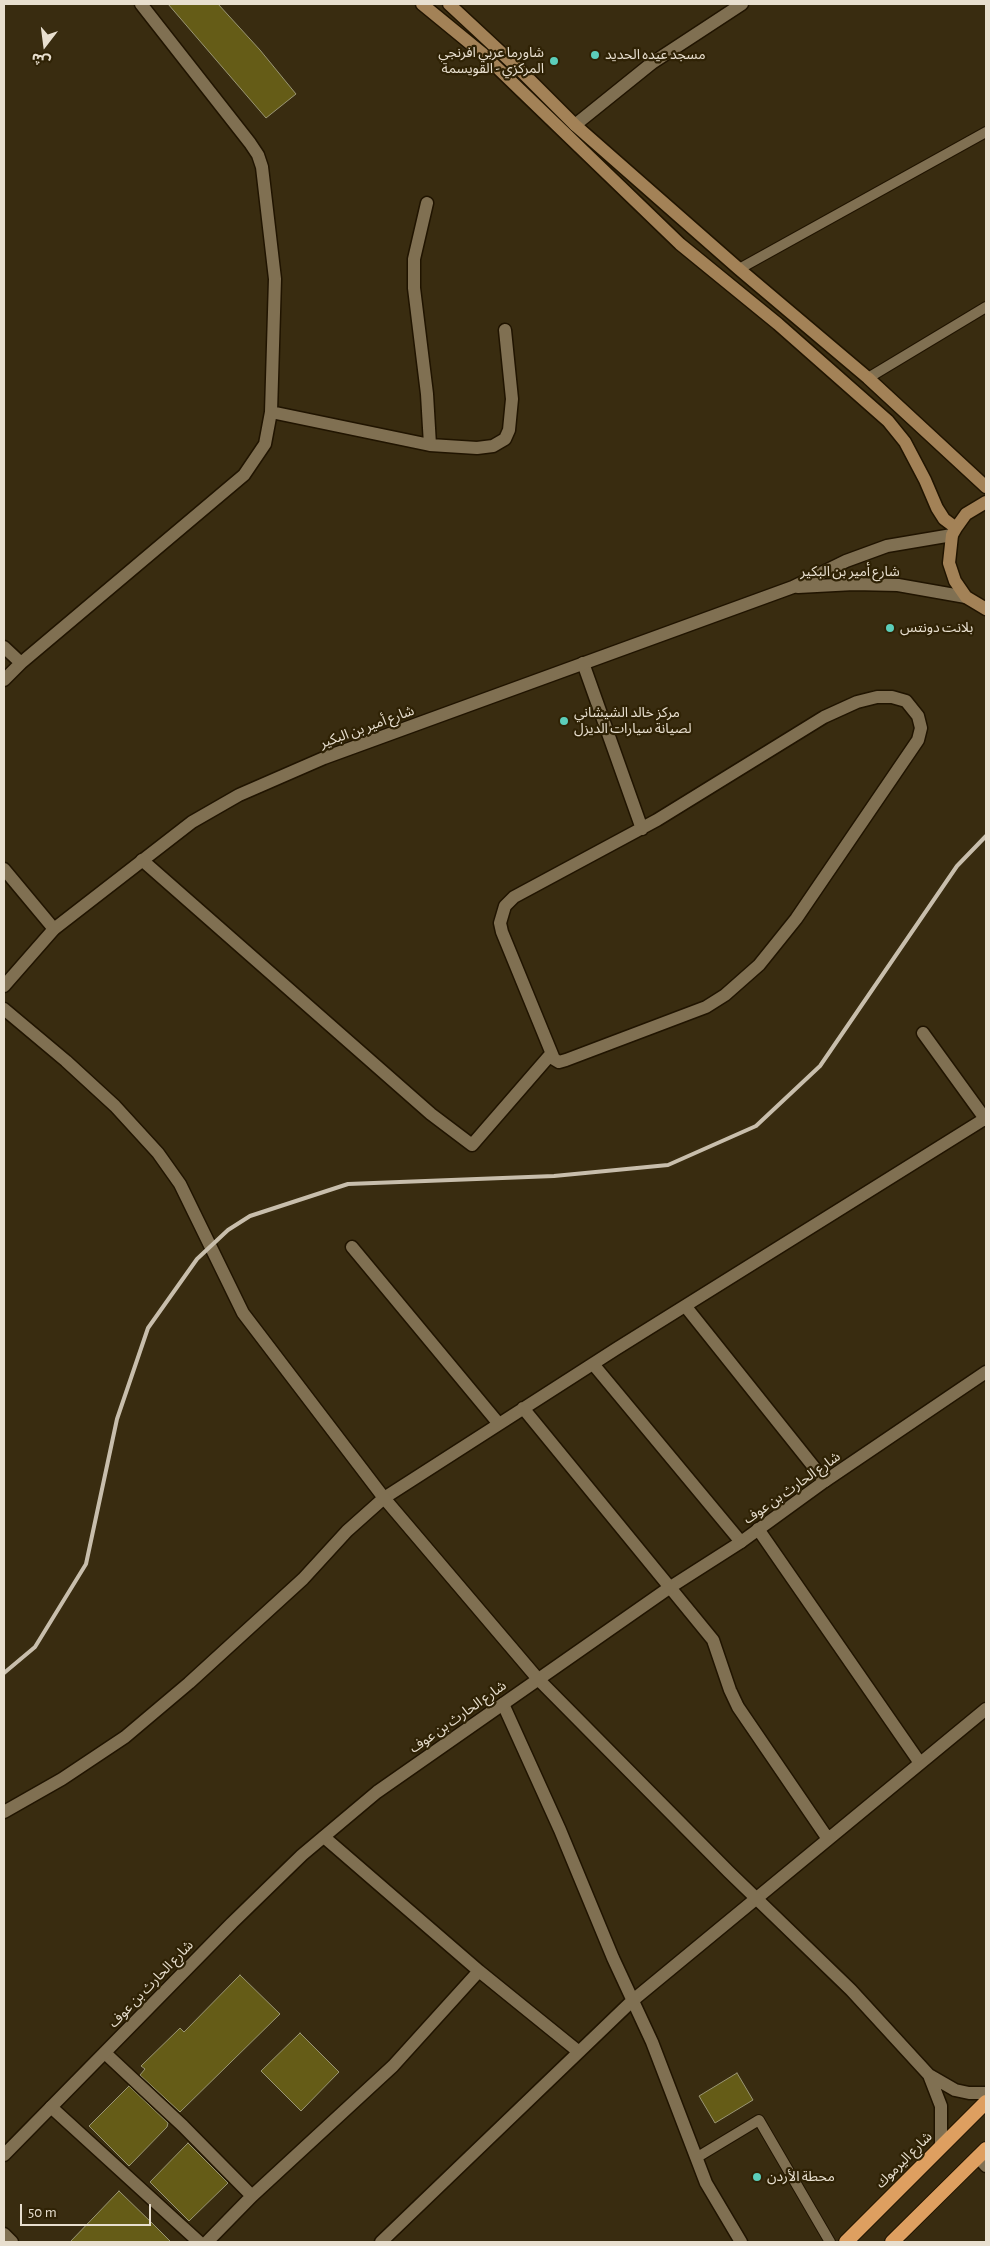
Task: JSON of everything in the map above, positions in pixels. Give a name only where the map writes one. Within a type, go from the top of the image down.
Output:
[{"type":"highway","name":"شارع اليرموك","points":[[846,2242],[986,2102]]},
{"type":"highway","points":[[892,2242],[983,2158]]},
{"type":"main road","points":[[422,4],[483,54],[680,244],[778,324],[888,421],[905,442],[925,480],[936,508],[954,531]]},
{"type":"main road","points":[[449,4],[522,71],[575,125],[738,269],[868,378],[986,486]]},
{"type":"main road","points":[[986,502],[966,514],[954,531],[949,563],[955,581],[966,597],[986,609]]},
{"type":"street","points":[[4,680],[21,663],[244,474],[265,444],[271,412],[275,279],[262,167],[258,155],[250,143],[141,4]]},
{"type":"street","points":[[575,125],[652,63],[742,4]]},
{"type":"street","points":[[427,203],[414,259],[414,288],[427,394],[430,445]]},
{"type":"street","points":[[271,412],[430,445],[477,448],[493,446],[505,439],[509,430],[512,399],[504,330]]},
{"type":"street","name":"شارع أمير بن البكير","points":[[4,986],[54,929],[192,822],[239,795],[324,758],[793,588],[846,561],[887,546],[954,531]]},
{"type":"street","name":"شارع أمير بن البكير","points":[[793,588],[854,584],[898,585],[966,597]]},
{"type":"street","points":[[4,648],[21,663]]},
{"type":"street","points":[[583,663],[642,829]]},
{"type":"street","points":[[877,697],[892,697],[906,702],[918,716],[921,728],[918,740],[908,757],[851,836],[796,919],[770,953],[752,972],[725,995],[684,1017],[560,1062],[552,1054],[502,932],[501,914],[505,906],[514,897],[642,829],[824,716],[857,702],[877,697]]},
{"type":"street","points":[[142,860],[430,1114],[472,1145],[552,1054]]},
{"type":"street","points":[[4,869],[54,929]]},
{"type":"street","points":[[4,1009],[115,1106],[158,1153],[180,1184],[243,1313],[384,1498],[538,1679],[729,1872],[851,1990],[929,2075],[955,2090],[986,2094]]},
{"type":"street","points":[[4,1812],[62,1779],[125,1737],[189,1683],[303,1579],[347,1531],[384,1498],[523,1408],[986,1119],[923,1033]]},
{"type":"street","points":[[352,1247],[498,1424]]},
{"type":"street","points":[[686,1307],[825,1481]]},
{"type":"street","points":[[593,1364],[741,1542]]},
{"type":"street","name":"شارع الحارث بن عوف","points":[[5,2152],[302,1855],[377,1792],[669,1588],[741,1542],[825,1481],[986,1372]]},
{"type":"street","points":[[523,1408],[713,1640],[730,1690],[738,1706],[828,1839]]},
{"type":"street","points":[[758,1529],[920,1763]]},
{"type":"street","points":[[503,1704],[560,1830],[632,2002],[677,2103],[706,2183],[741,2242]]},
{"type":"street","points":[[381,2242],[632,2002],[986,1708]]},
{"type":"street","points":[[324,1837],[479,1971],[579,2052]]},
{"type":"street","points":[[207,2242],[252,2196],[393,2066],[479,1971]]},
{"type":"street","points":[[105,2053],[183,2126],[252,2196]]},
{"type":"street","points":[[929,2075],[941,2106],[941,2146]]},
{"type":"street","points":[[51,2108],[199,2242]]},
{"type":"street","points":[[4,2234],[12,2242]]},
{"type":"lane","points":[[738,269],[986,132]]},
{"type":"lane","points":[[868,378],[986,307]]},
{"type":"lane","points":[[696,2158],[759,2120],[830,2242]]},
{"type":"building","points":[[168,4],[218,4],[260,50],[296,94],[266,118]]},
{"type":"building","points":[[240,1975],[280,2014],[180,2112],[140,2075],[145,2069],[141,2066],[180,2028],[184,2032]]},
{"type":"building","points":[[300,2033],[339,2072],[301,2111],[261,2071]]},
{"type":"building","points":[[737,2073],[753,2100],[715,2123],[699,2096]]},
{"type":"building","points":[[129,2086],[168,2123],[167,2127],[129,2166],[89,2126]]},
{"type":"building","points":[[188,2143],[228,2183],[189,2221],[150,2182]]},
{"type":"building","points":[[119,2191],[153,2224],[171,2242],[70,2242]]},
{"type":"railway","points":[[4,1673],[35,1647],[86,1564],[117,1419],[148,1328],[197,1259],[228,1230],[250,1216],[348,1184],[554,1176],[668,1165],[756,1126],[820,1066],[957,866],[986,836]]},
{"type":"place","name":"مسجد عيده الحديد","points":[[595,55]]},
{"type":"place","name":"شاورما عربي افرنجي المركزي - القويسمة","points":[[554,61]]},
{"type":"place","name":"بلانت دونتس","points":[[890,628]]},
{"type":"place","name":"مركز خالد الشيشاني لصيانة سيارات الديزل","points":[[564,721]]},
{"type":"place","name":"محطة الأردن","points":[[757,2177]]}]
